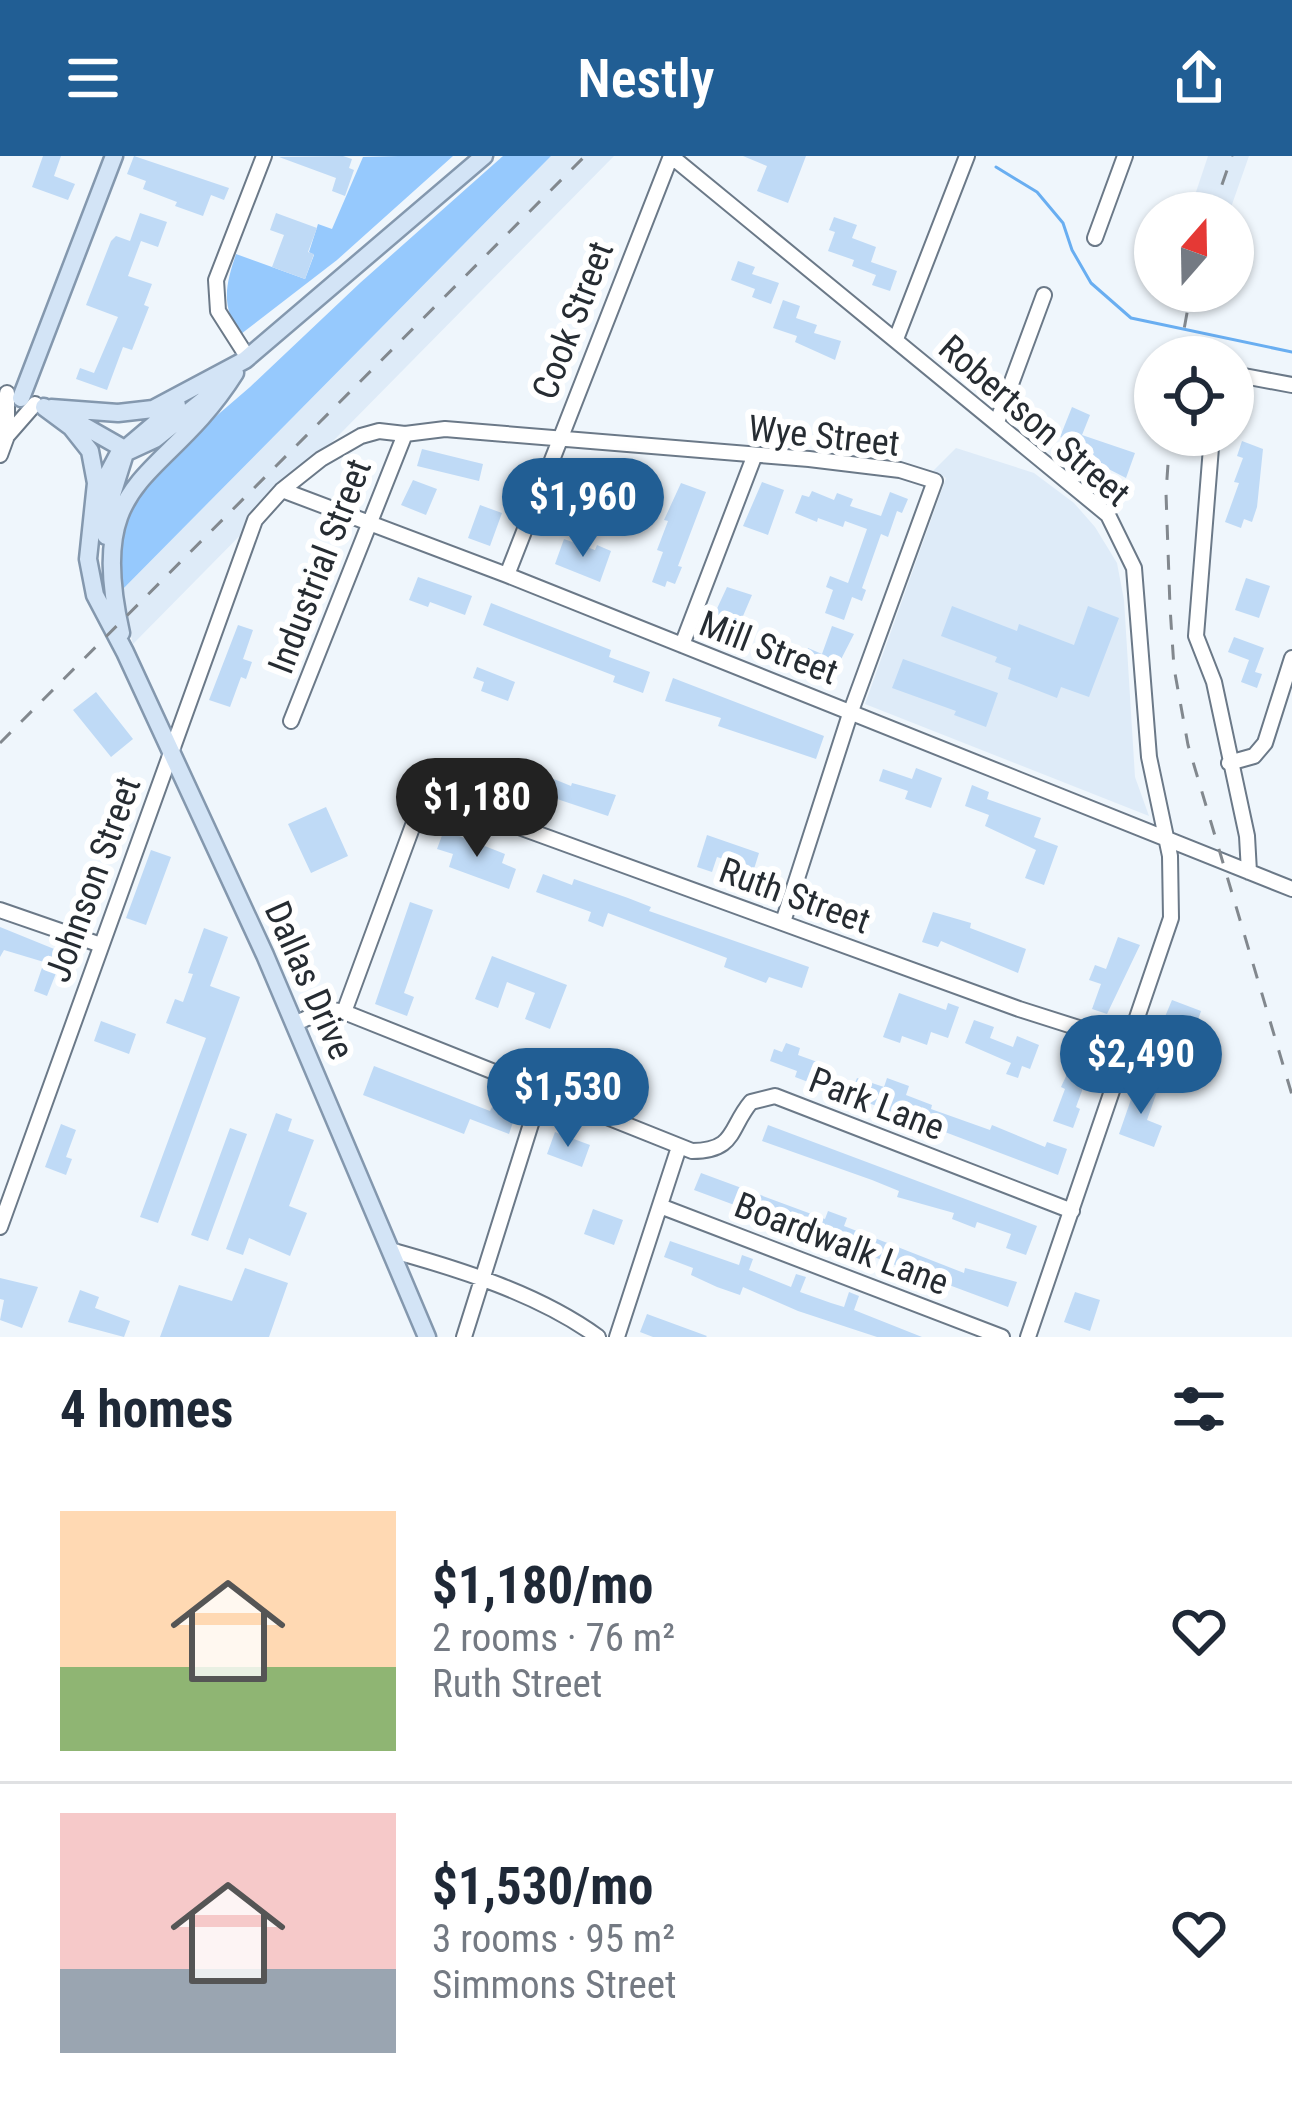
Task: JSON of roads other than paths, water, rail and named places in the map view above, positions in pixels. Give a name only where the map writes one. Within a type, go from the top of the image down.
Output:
[{"type":"main road","points":[[21,398],[114,156]]},
{"type":"main road","points":[[21,398],[134,451],[155,439],[484,156]]},
{"type":"main road","points":[[21,398],[103,413],[144,411],[243,364]]},
{"type":"main road","name":"Dallas Drive","points":[[110,566],[112,538],[122,507],[151,464],[212,408],[243,364]]},
{"type":"main road","points":[[125,450],[206,381]]},
{"type":"main road","name":"Dallas Drive","points":[[21,398],[79,435],[94,460],[96,484],[88,545],[91,582],[294,1024],[428,1337]]},
{"type":"main road","name":"Dallas Drive","points":[[92,515],[108,472],[125,450]]},
{"type":"main road","name":"Dallas Drive","points":[[125,450],[107,516],[125,652]]},
{"type":"street","points":[[243,364],[218,311],[217,280],[264,156]]},
{"type":"street","name":"Robertson Street","points":[[671,156],[1108,515],[1134,568],[1150,758],[1170,856],[1171,918],[1028,1337]]},
{"type":"street","name":"Cook Street","points":[[507,575],[671,156]]},
{"type":"street","points":[[896,339],[968,156]]},
{"type":"street","points":[[1095,238],[1126,156]]},
{"type":"street","points":[[997,422],[1044,296]]},
{"type":"street","points":[[1254,378],[1292,386]]},
{"type":"street","points":[[0,455],[21,398]]},
{"type":"street","points":[[7,436],[21,398]]},
{"type":"street","name":"Wye Street","points":[[350,442],[380,431],[404,434],[445,429],[900,470],[935,481],[851,711]]},
{"type":"street","name":"Industrial Street","points":[[291,721],[404,434]]},
{"type":"street","name":"Johnson Street","points":[[0,1227],[255,520],[282,490],[350,442]]},
{"type":"street","points":[[1210,456],[1196,636],[1214,682],[1247,836],[1249,872]]},
{"type":"street","points":[[682,645],[754,457]]},
{"type":"street","name":"Mill Street","points":[[282,490],[371,521],[1292,889]]},
{"type":"street","points":[[1229,763],[1254,756],[1265,743],[1292,658]]},
{"type":"street","points":[[783,922],[851,711]]},
{"type":"street","name":"Ruth Street","points":[[344,1012],[416,817],[424,807],[442,799],[1129,1044]]},
{"type":"street","points":[[0,910],[101,945]]},
{"type":"street","points":[[294,1024],[327,1009],[344,1012],[679,1148],[617,1337]]},
{"type":"street","points":[[464,1337],[542,1092]]},
{"type":"street","name":"Park Lane","points":[[679,1148],[706,1151],[718,1147],[738,1128],[751,1102],[775,1096],[1072,1211]]},
{"type":"street","name":"Boardwalk Lane","points":[[660,1206],[1002,1337]]},
{"type":"street","points":[[390,1250],[484,1281],[571,1318],[598,1337]]},
{"type":"waterway","points":[[996,167],[1037,192],[1063,223],[1091,283],[1131,318],[1292,352]]},
{"type":"railway","points":[[0,743],[585,156]]},
{"type":"railway","points":[[1219,192],[1232,156]]},
{"type":"railway","points":[[1183,336],[1187,312]]},
{"type":"railway","points":[[1169,456],[1174,668],[1188,745],[1292,1095]]}]
